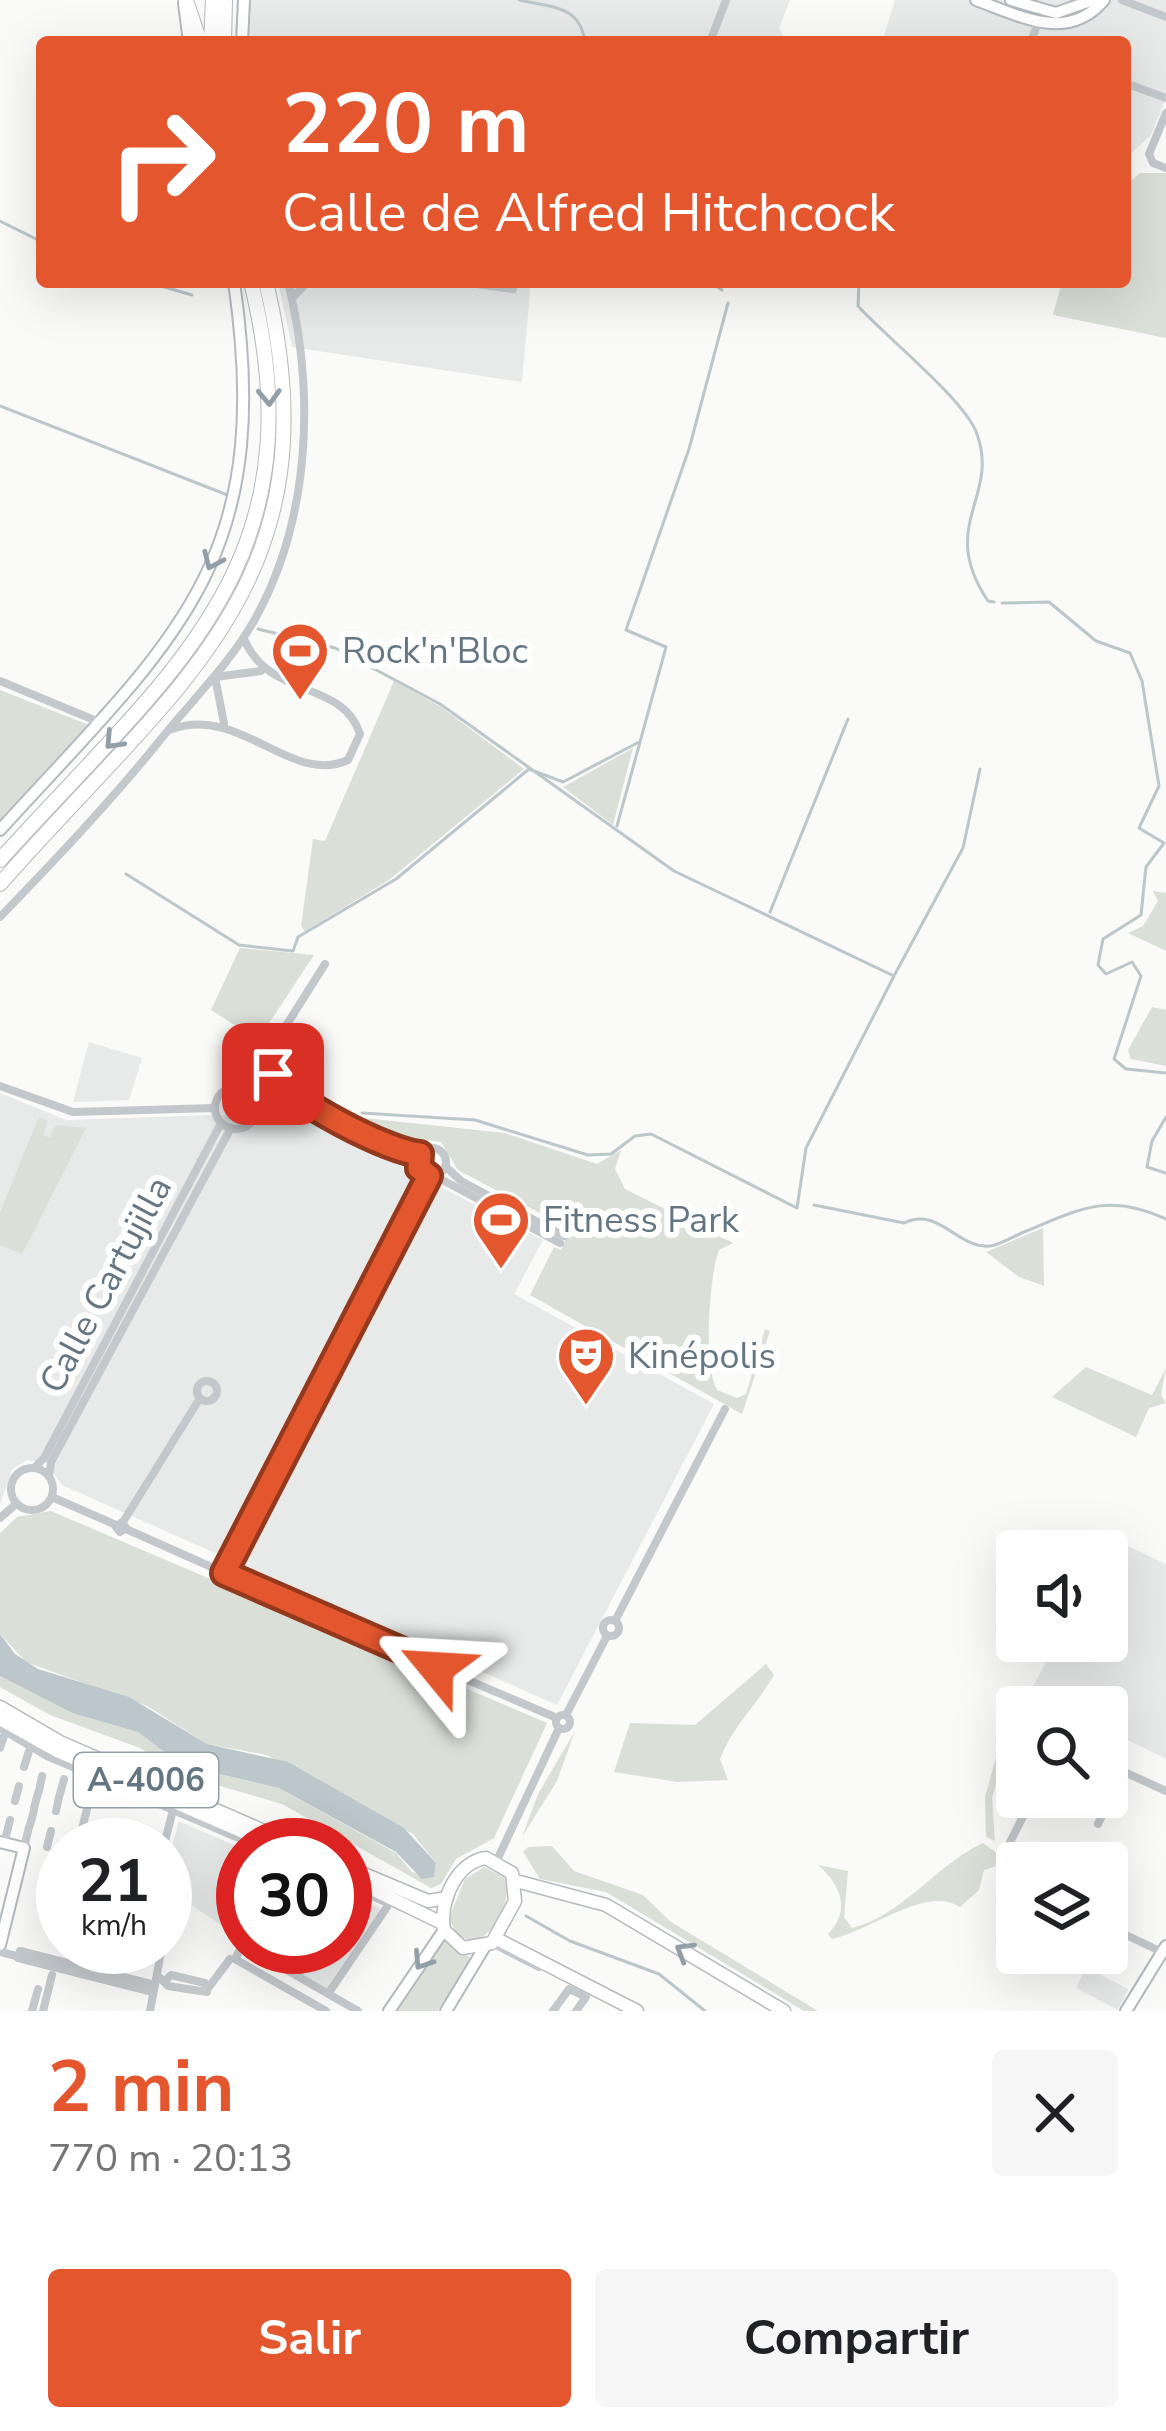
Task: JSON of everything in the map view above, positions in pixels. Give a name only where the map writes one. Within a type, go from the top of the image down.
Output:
[{"type":"highway","points":[[185,0],[198,36]]},
{"type":"highway","points":[[212,36],[213,0]]},
{"type":"highway","points":[[224,36],[225,0]]},
{"type":"highway","points":[[0,860],[169,680],[212,618],[239,564],[261,496],[269,428],[266,352],[252,288]]},
{"type":"highway","points":[[0,884],[160,714],[206,658],[247,587],[269,527],[282,469],[286,409],[271,288]]},
{"type":"main road","name":"A-4006","points":[[0,1707],[60,1742],[234,1818]]},
{"type":"main road","name":"A-4006","points":[[0,1718],[57,1751],[216,1820]]},
{"type":"main road","points":[[441,1924],[447,1898],[468,1864],[497,1860],[516,1881],[606,1905],[784,2011]]},
{"type":"main road","points":[[372,1877],[428,1901],[447,1898]]},
{"type":"main road","points":[[491,1943],[515,1901],[516,1881]]},
{"type":"main road","points":[[372,1892],[441,1924],[463,1948],[491,1943],[637,2011]]},
{"type":"street","points":[[185,0],[188,36]]},
{"type":"street","points":[[242,36],[244,0]]},
{"type":"street","points":[[712,36],[726,0]]},
{"type":"street","points":[[976,0],[1038,22],[1079,21],[1104,0]]},
{"type":"street","points":[[1011,0],[1055,14],[1093,0]]},
{"type":"street","points":[[1122,0],[1166,17]]},
{"type":"street","points":[[1033,36],[1038,22]]},
{"type":"street","points":[[1131,85],[1166,98]]},
{"type":"street","points":[[1166,113],[1149,159],[1166,167]]},
{"type":"street","points":[[0,830],[176,634],[232,512],[246,402],[235,288]]},
{"type":"street","points":[[0,917],[215,676],[244,637],[272,583],[298,491],[305,400],[290,290]]},
{"type":"street","points":[[244,637],[262,670]]},
{"type":"street","points":[[167,731],[194,722],[224,724],[319,766],[348,760],[360,734],[355,718],[341,705],[262,670],[215,676]]},
{"type":"street","points":[[215,676],[224,724]]},
{"type":"street","points":[[0,681],[99,722]]},
{"type":"street","points":[[246,1089],[325,964]]},
{"type":"street","points":[[266,1059],[276,1080],[304,1101],[396,1149],[420,1154],[440,1150],[446,1167],[461,1181],[552,1234]]},
{"type":"street","points":[[0,1086],[74,1112],[215,1108]]},
{"type":"street","points":[[215,1108],[227,1089],[246,1089],[255,1099],[257,1112]]},
{"type":"street","points":[[255,1099],[304,1101]]},
{"type":"street","points":[[215,1108],[226,1125],[245,1127],[257,1112],[297,1108],[562,1239]]},
{"type":"street","name":"Calle Cartujilla","points":[[34,1468],[44,1458],[226,1125]]},
{"type":"street","name":"Calle Cartujilla","points":[[49,1477],[226,1125]]},
{"type":"street","points":[[220,1571],[426,1173],[420,1154]]},
{"type":"street","points":[[426,1173],[446,1167]]},
{"type":"street","points":[[122,1526],[200,1398]]},
{"type":"street","points":[[497,1860],[560,1721],[607,1636],[618,1634],[615,1621],[725,1409]]},
{"type":"street","points":[[16,1504],[12,1480],[34,1468],[49,1477],[52,1497]]},
{"type":"street","points":[[16,1504],[32,1511],[52,1497]]},
{"type":"street","points":[[52,1497],[448,1667],[560,1721]]},
{"type":"street","points":[[0,1518],[16,1504]]},
{"type":"street","points":[[0,1748],[2,1732],[216,1829]]},
{"type":"street","points":[[24,1848],[3,1839],[28,1750]]},
{"type":"street","points":[[46,1760],[0,1949],[202,1994],[218,1974]]},
{"type":"street","points":[[1128,1774],[1166,1791]]},
{"type":"street","points":[[55,1818],[65,1775]]},
{"type":"street","points":[[85,1818],[94,1781]]},
{"type":"street","points":[[170,1818],[172,1810]]},
{"type":"street","points":[[1098,1824],[1101,1818]]},
{"type":"street","points":[[328,1994],[387,1907]]},
{"type":"street","points":[[389,2011],[441,1924]]},
{"type":"street","points":[[1126,2011],[1164,1949],[1128,1934]]},
{"type":"street","points":[[446,2011],[491,1943],[624,2011]]},
{"type":"street","points":[[150,2011],[158,1974]]},
{"type":"street","points":[[261,1974],[326,2011]]},
{"type":"street","points":[[293,1974],[358,2011]]},
{"type":"street","points":[[43,2011],[52,1975]]},
{"type":"street","points":[[553,2011],[568,1988],[586,1997],[576,2011]]},
{"type":"street","points":[[32,2011],[38,1989]]},
{"type":"shaded area","points":[[238,0],[790,0],[779,28],[783,36],[237,36]]},
{"type":"shaded area","points":[[895,0],[1166,0],[1166,99],[1151,135],[1131,153],[1131,36],[884,36]]},
{"type":"shaded area","points":[[1140,173],[1166,173],[1166,338],[1053,315],[1060,288],[1131,288],[1131,180]]},
{"type":"shaded area","points":[[279,288],[530,288],[522,382],[292,347]]},
{"type":"shaded area","points":[[394,681],[441,707],[524,769],[389,880],[305,931],[301,926],[313,839],[325,841]]},
{"type":"shaded area","points":[[0,690],[89,725],[0,823]]},
{"type":"shaded area","points":[[633,748],[613,825],[563,787]]},
{"type":"shaded area","points":[[1153,891],[1166,893],[1166,951],[1128,933],[1143,926],[1158,901]]},
{"type":"shaded area","points":[[240,948],[314,955],[258,1040],[211,1010]]},
{"type":"shaded area","points":[[1152,1007],[1166,1010],[1166,1066],[1131,1059],[1128,1050]]},
{"type":"shaded area","points":[[89,1042],[142,1058],[129,1100],[73,1102]]},
{"type":"shaded area","points":[[0,1093],[66,1120],[296,1112],[543,1240],[514,1294],[714,1404],[557,1705],[62,1485],[46,1463],[27,1460],[12,1469],[0,1505]]},
{"type":"shaded area","points":[[39,1117],[48,1121],[43,1135],[50,1138],[56,1125],[86,1128],[22,1254],[0,1245],[0,1212]]},
{"type":"shaded area","points":[[354,1117],[505,1133],[597,1164],[621,1150],[615,1169],[625,1189],[733,1243],[719,1250],[710,1300],[710,1362],[717,1390],[737,1398],[746,1394],[765,1329],[770,1331],[742,1414],[530,1295],[554,1247],[561,1250],[570,1229],[458,1170],[441,1142],[427,1140],[410,1146]]},
{"type":"shaded area","points":[[1043,1228],[1044,1286],[1019,1277],[986,1252]]},
{"type":"shaded area","points":[[1086,1367],[1152,1395],[1166,1368],[1161,1395],[1166,1403],[1149,1408],[1136,1437],[1052,1397]]},
{"type":"shaded area","points":[[51,1511],[547,1723],[494,1838],[456,1859],[441,1884],[431,1888],[372,1855],[372,1840],[396,1853],[412,1872],[434,1877],[436,1863],[413,1834],[267,1755],[207,1744],[147,1706],[26,1662],[0,1634],[0,1533],[17,1517]]},
{"type":"shaded area","points":[[1128,1546],[1166,1564],[1166,1759],[1128,1740],[1128,1686],[1033,1686],[1046,1662],[1128,1662]]},
{"type":"shaded area","points":[[0,1634],[15,1654],[38,1669],[129,1697],[207,1744],[288,1762],[404,1828],[436,1863],[434,1877],[422,1879],[396,1852],[372,1839],[372,1818],[334,1818],[279,1788],[181,1765],[138,1732],[72,1713],[0,1676]]},
{"type":"shaded area","points":[[766,1664],[774,1675],[720,1759],[728,1780],[677,1782],[614,1772],[630,1723],[695,1725]]},
{"type":"shaded area","points":[[0,1676],[72,1713],[138,1732],[181,1765],[279,1788],[333,1818],[307,1818],[282,1804],[179,1774],[140,1748],[50,1715],[0,1687]]},
{"type":"shaded area","points":[[575,1731],[557,1781],[522,1837],[538,1794]]},
{"type":"shaded area","points":[[996,1757],[995,1841],[986,1837],[985,1797]]},
{"type":"shaded area","points":[[192,1827],[216,1837],[216,1922],[192,1905]]},
{"type":"shaded area","points":[[983,1843],[996,1852],[996,1866],[984,1870],[979,1890],[960,1907],[946,1902],[915,1905],[832,1939],[828,1934],[840,1916],[840,1898],[818,1865],[848,1871],[844,1917],[852,1928],[887,1913]]},
{"type":"shaded area","points":[[552,1846],[574,1871],[643,1895],[671,1922],[818,2011],[804,2011],[606,1892],[540,1879],[523,1852],[528,1847]]},
{"type":"shaded area","points":[[484,1867],[504,1877],[506,1896],[489,1932],[472,1941],[457,1935],[449,1918],[465,1879]]},
{"type":"shaded area","points":[[372,1905],[382,1909],[372,1924]]},
{"type":"shaded area","points":[[441,1938],[474,1960],[437,2011],[397,2011]]},
{"type":"shaded area","points":[[301,1974],[337,1974],[327,1989]]},
{"type":"shaded area","points":[[1083,1974],[1099,1974],[1128,1989],[1118,2010],[1076,1988]]},
{"type":"waterway","points":[[519,0],[570,14],[584,36]]},
{"type":"waterway","points":[[0,221],[36,239]]},
{"type":"waterway","points":[[168,288],[192,295]]},
{"type":"waterway","points":[[859,288],[858,306],[958,404],[977,434],[981,476],[968,552],[974,575],[988,601],[994,602]]},
{"type":"waterway","points":[[617,826],[666,647],[626,630],[689,449],[728,303]]},
{"type":"waterway","points":[[0,406],[230,496]]},
{"type":"waterway","points":[[1002,603],[1049,602],[1096,641],[1130,653],[1142,681],[1159,786],[1139,828],[1164,843],[1146,867],[1141,915],[1103,939],[1098,965],[1106,974],[1132,962],[1141,976],[1114,1059],[1126,1069],[1166,1073]]},
{"type":"waterway","points":[[258,629],[335,648],[440,704],[674,871],[894,976],[806,1148],[797,1208],[651,1134],[635,1136],[611,1154],[588,1155],[475,1120],[362,1113]]},
{"type":"waterway","points":[[770,912],[848,719]]},
{"type":"waterway","points":[[126,874],[239,945],[293,951],[298,937],[396,879],[529,769],[563,782],[639,742]]},
{"type":"waterway","points":[[895,974],[963,848],[980,769]]},
{"type":"waterway","points":[[1166,1117],[1152,1141],[1147,1167],[1166,1173]]},
{"type":"waterway","points":[[814,1205],[904,1223],[928,1220],[968,1241],[990,1246],[1094,1207],[1127,1206],[1166,1219]]},
{"type":"waterway","points":[[526,1916],[570,1941],[659,1974],[705,2011]]},
{"type":"place","name":"Rock'n'Bloc","points":[[300,702]]},
{"type":"place","name":"Fitness Park","points":[[501,1271]]},
{"type":"place","name":"Kinépolis","points":[[586,1407]]},
{"type":"route","points":[[273,1074],[304,1101],[396,1149],[420,1154],[419,1168],[429,1176],[224,1573],[424,1660],[444,1661],[443,1670],[436,1668]]}]
